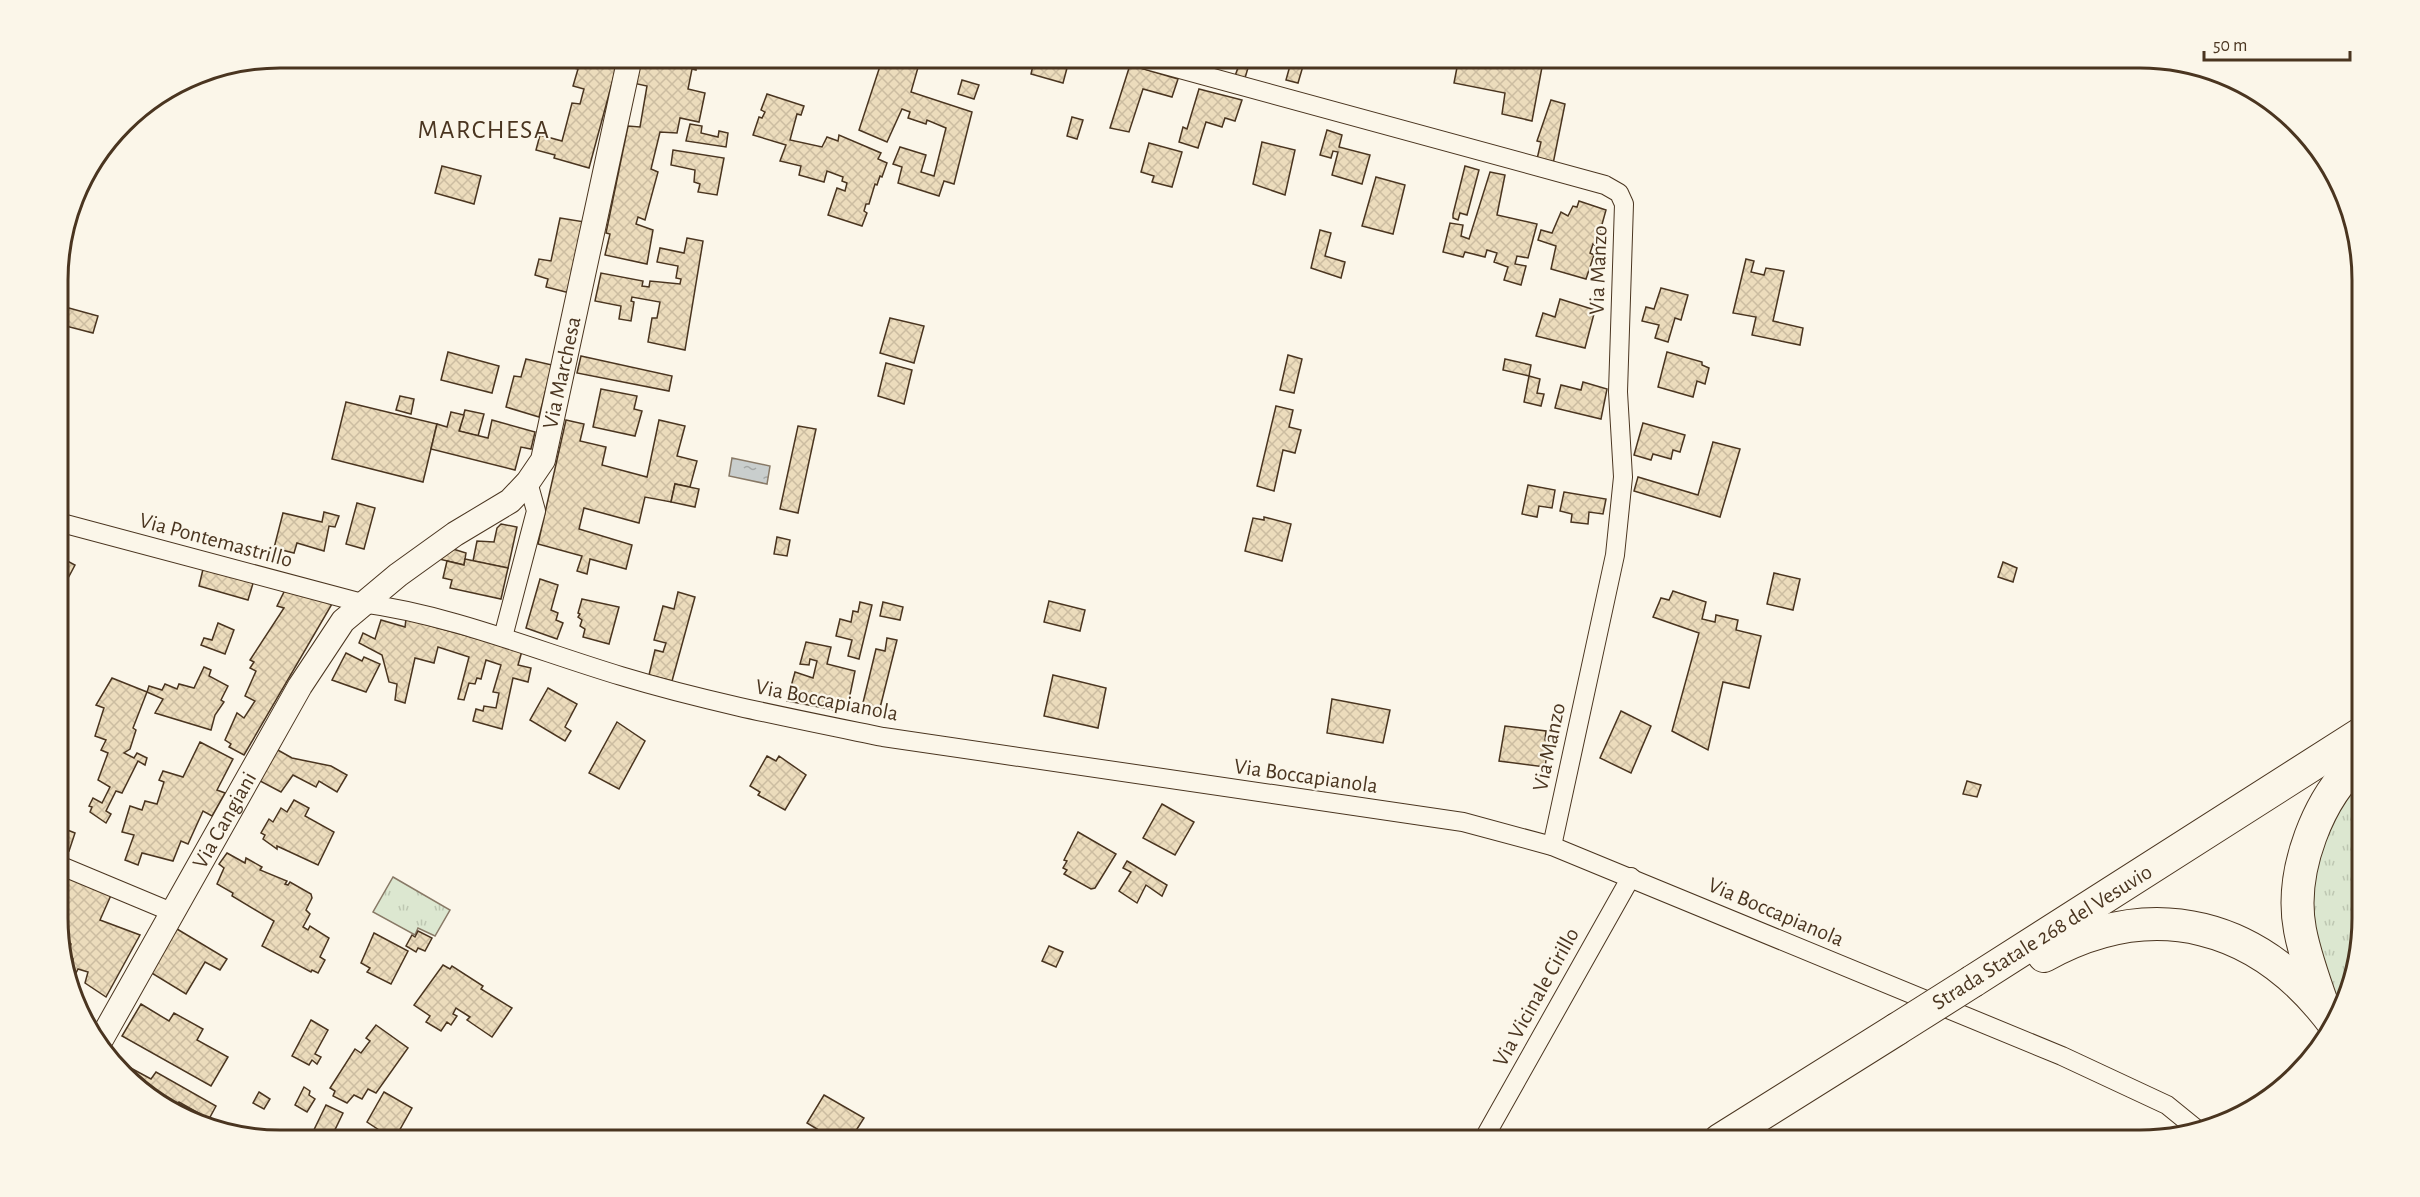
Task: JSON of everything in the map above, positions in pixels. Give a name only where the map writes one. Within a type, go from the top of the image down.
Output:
[{"type":"highway","name":"Strada Statale 268 del Vesuvio","points":[[1736,1130],[2352,739]]},
{"type":"highway","points":[[2329,1015],[2299,928],[2298,888],[2308,840],[2325,803],[2352,767]]},
{"type":"highway","points":[[1973,981],[2028,966],[2072,941],[2111,928],[2165,922],[2216,932],[2262,954],[2287,974],[2328,1016]]},
{"type":"street","name":"Via Marchesa","points":[[362,603],[446,541],[510,501],[528,482],[543,460],[628,68]]},
{"type":"street","name":"Via Manzo","points":[[1176,68],[1605,185],[1619,193],[1624,204],[1618,392],[1623,477],[1620,517],[1615,555],[1552,846]]},
{"type":"street","points":[[503,637],[536,511],[528,482]]},
{"type":"street","name":"Via Pontemastrillo","points":[[68,525],[362,603]]},
{"type":"street","name":"Via Boccapianola","points":[[362,603],[408,612],[503,637],[691,697],[806,722],[895,739],[1463,822],[1552,846],[2062,1056],[2167,1105],[2189,1123]]},
{"type":"street","name":"Via Cangiani","points":[[103,1036],[300,686],[343,621],[362,603]]},
{"type":"street","points":[[68,869],[174,913]]},
{"type":"street","name":"Via Vicinale Cirillo","points":[[1489,1130],[1631,877]]},
{"type":"green space","points":[[2352,789],[2351,945],[2335,999],[2309,939],[2315,848]]},
{"type":"green space","points":[[393,877],[450,910],[435,936],[418,928],[415,935],[373,912]]},
{"type":"water","points":[[732,458],[770,466],[767,484],[729,476]]},
{"type":"building","points":[[574,68],[616,68],[589,168],[536,150],[540,135],[562,141],[572,103],[580,104],[584,89],[573,86],[578,69]]},
{"type":"building","points":[[636,68],[696,68],[696,70],[692,69],[688,89],[705,93],[699,122],[680,118],[677,133],[660,132],[651,169],[658,172],[645,220],[638,217],[636,224],[653,230],[647,264],[605,255],[610,234],[606,233],[628,126],[640,127],[647,86],[633,83]]},
{"type":"building","points":[[879,68],[918,68],[911,92],[972,112],[954,184],[944,181],[939,196],[898,183],[902,167],[893,164],[900,147],[926,155],[921,172],[934,176],[946,128],[927,120],[926,124],[908,118],[910,112],[902,109],[887,142],[859,130]]},
{"type":"building","points":[[1032,68],[1067,68],[1063,83],[1031,74]]},
{"type":"building","points":[[1129,68],[1140,68],[1178,79],[1172,97],[1143,89],[1129,132],[1110,128]]},
{"type":"building","points":[[1238,68],[1248,68],[1245,78],[1235,76]]},
{"type":"building","points":[[1289,68],[1302,68],[1298,83],[1286,80]]},
{"type":"building","points":[[1457,68],[1542,68],[1532,121],[1502,114],[1505,93],[1454,83]]},
{"type":"building","points":[[962,80],[979,85],[974,99],[958,94]]},
{"type":"building","points":[[1199,89],[1242,100],[1235,121],[1225,118],[1222,127],[1206,122],[1198,148],[1179,142],[1183,127],[1187,129]]},
{"type":"building","points":[[767,94],[804,106],[801,115],[797,114],[790,140],[822,147],[827,137],[838,141],[839,135],[881,153],[878,159],[887,163],[882,177],[880,176],[877,185],[875,184],[869,204],[866,204],[864,211],[867,213],[862,226],[828,215],[837,188],[845,191],[847,183],[842,181],[843,177],[827,171],[824,182],[799,175],[801,166],[780,161],[786,145],[753,135],[759,117],[762,118],[765,112],[761,110]]},
{"type":"building","points":[[1551,100],[1565,104],[1553,164],[1537,159],[1541,142],[1537,141]]},
{"type":"building","points":[[1072,117],[1083,120],[1077,139],[1067,136]]},
{"type":"building","points":[[690,124],[702,126],[701,133],[718,137],[719,131],[728,133],[726,147],[686,141]]},
{"type":"building","points":[[1327,130],[1342,135],[1339,147],[1370,155],[1362,184],[1332,175],[1338,152],[1333,151],[1331,158],[1320,155]]},
{"type":"building","points":[[1262,142],[1295,150],[1285,195],[1253,184]]},
{"type":"building","points":[[1149,143],[1182,152],[1172,187],[1152,182],[1154,176],[1141,172]]},
{"type":"building","points":[[673,150],[724,158],[717,195],[698,192],[700,184],[694,182],[695,170],[671,165]]},
{"type":"building","points":[[442,166],[481,176],[474,204],[435,193]]},
{"type":"building","points":[[1465,166],[1479,170],[1467,215],[1460,213],[1458,220],[1453,218],[1453,214]]},
{"type":"building","points":[[1490,172],[1505,175],[1497,215],[1537,224],[1528,258],[1517,256],[1515,264],[1526,266],[1521,285],[1504,280],[1508,267],[1494,262],[1497,253],[1487,250],[1485,257],[1465,252],[1463,257],[1443,252],[1450,223],[1463,225],[1461,236],[1469,239]]},
{"type":"building","points":[[1376,177],[1405,185],[1393,234],[1362,226]]},
{"type":"building","points":[[1579,201],[1606,210],[1596,246],[1593,244],[1590,253],[1594,255],[1586,279],[1551,269],[1556,246],[1538,240],[1541,230],[1552,233],[1561,212],[1568,216],[1573,206],[1577,207]]},
{"type":"building","points":[[560,218],[585,222],[570,293],[546,287],[548,279],[535,275],[539,259],[551,261]]},
{"type":"building","points":[[1320,230],[1331,233],[1325,256],[1345,262],[1341,278],[1311,268]]},
{"type":"building","points":[[687,238],[703,241],[685,350],[648,342],[652,318],[657,318],[660,302],[632,297],[631,301],[634,302],[631,321],[619,319],[621,306],[595,301],[601,273],[643,281],[642,286],[649,287],[650,281],[680,284],[681,279],[676,278],[678,266],[657,262],[660,248],[684,253]]},
{"type":"building","points":[[1746,259],[1754,261],[1751,272],[1764,275],[1766,268],[1784,271],[1773,321],[1803,328],[1800,345],[1752,335],[1756,317],[1733,313]]},
{"type":"building","points":[[1661,288],[1688,295],[1681,320],[1675,318],[1668,342],[1655,338],[1659,325],[1642,321],[1646,307],[1654,309]]},
{"type":"building","points":[[1560,299],[1595,310],[1585,348],[1536,336],[1543,313],[1555,317]]},
{"type":"building","points":[[68,308],[98,316],[93,333],[68,327]]},
{"type":"building","points":[[890,318],[924,326],[914,363],[880,353]]},
{"type":"building","points":[[448,352],[499,366],[492,393],[441,380]]},
{"type":"building","points":[[1667,352],[1702,362],[1702,365],[1709,368],[1705,384],[1697,381],[1693,397],[1658,387]]},
{"type":"building","points":[[1288,355],[1302,359],[1294,393],[1280,390]]},
{"type":"building","points":[[581,356],[672,376],[669,391],[577,373]]},
{"type":"building","points":[[526,359],[552,365],[539,417],[506,407],[514,376],[521,377]]},
{"type":"building","points":[[1505,359],[1531,365],[1529,376],[1503,370]]},
{"type":"building","points":[[886,363],[912,370],[904,404],[878,396]]},
{"type":"building","points":[[1529,376],[1540,379],[1537,393],[1544,394],[1541,406],[1524,402]]},
{"type":"building","points":[[1583,382],[1607,389],[1601,419],[1555,408],[1561,385],[1581,390]]},
{"type":"building","points":[[601,389],[637,396],[634,409],[642,411],[635,436],[593,427]]},
{"type":"building","points":[[400,396],[414,399],[411,414],[396,410]]},
{"type":"building","points":[[346,402],[437,424],[423,482],[332,459]]},
{"type":"building","points":[[1276,406],[1293,410],[1289,427],[1301,430],[1295,453],[1283,450],[1274,491],[1257,486]]},
{"type":"building","points":[[465,410],[484,414],[478,436],[459,431]]},
{"type":"building","points":[[451,412],[464,415],[459,431],[488,438],[492,420],[535,432],[531,449],[521,447],[515,470],[431,449],[437,424],[447,427]]},
{"type":"building","points":[[566,420],[584,424],[580,441],[606,447],[602,465],[647,477],[659,420],[685,426],[677,456],[697,461],[690,487],[675,484],[671,502],[645,497],[639,523],[584,508],[579,529],[632,545],[626,569],[590,559],[587,574],[577,571],[582,556],[538,544]]},
{"type":"building","points":[[1643,423],[1685,435],[1680,452],[1673,450],[1671,459],[1653,454],[1651,460],[1634,455]]},
{"type":"building","points":[[798,426],[816,429],[798,513],[780,509]]},
{"type":"building","points":[[1713,442],[1740,449],[1720,517],[1634,491],[1638,477],[1698,495]]},
{"type":"building","points":[[675,484],[699,489],[695,507],[671,502]]},
{"type":"building","points":[[1528,485],[1555,490],[1552,508],[1539,506],[1537,517],[1522,514]]},
{"type":"building","points":[[1564,492],[1606,499],[1603,514],[1589,512],[1588,524],[1571,522],[1572,514],[1560,511]]},
{"type":"building","points":[[357,503],[375,508],[364,549],[346,544]]},
{"type":"building","points":[[324,512],[339,516],[335,527],[329,526],[324,551],[297,543],[294,553],[274,548],[283,513],[322,522]]},
{"type":"building","points":[[1264,517],[1291,524],[1282,561],[1245,551],[1253,518],[1264,520]]},
{"type":"building","points":[[501,524],[517,527],[508,568],[473,561],[477,541],[494,542],[497,528]]},
{"type":"building","points":[[777,537],[790,540],[787,556],[774,554]]},
{"type":"building","points":[[453,549],[466,553],[464,565],[439,559]]},
{"type":"building","points":[[465,559],[508,568],[501,599],[450,588],[452,580],[443,578],[447,561],[464,565]]},
{"type":"building","points":[[68,561],[75,565],[68,578]]},
{"type":"building","points":[[2003,562],[2017,568],[2013,582],[1998,577]]},
{"type":"building","points":[[204,565],[254,580],[248,600],[199,586]]},
{"type":"building","points":[[1774,573],[1800,579],[1793,610],[1767,604]]},
{"type":"building","points":[[540,579],[558,585],[551,610],[558,613],[556,620],[563,623],[557,639],[526,628]]},
{"type":"building","points":[[285,590],[332,604],[244,755],[229,747],[231,744],[225,740],[237,713],[244,718],[255,701],[245,696],[256,671],[250,668],[254,662],[250,660],[284,608],[277,606]]},
{"type":"building","points":[[1673,591],[1706,602],[1702,619],[1715,622],[1716,615],[1738,620],[1736,630],[1761,636],[1749,688],[1723,682],[1708,750],[1672,731],[1699,633],[1653,617],[1661,598],[1669,600]]},
{"type":"building","points":[[678,592],[695,597],[672,681],[649,675],[655,650],[663,652],[666,643],[654,640],[663,606],[674,609]]},
{"type":"building","points":[[582,599],[619,607],[609,644],[583,637],[585,629],[580,626],[582,620],[578,617]]},
{"type":"building","points":[[1049,601],[1085,610],[1080,631],[1044,622]]},
{"type":"building","points":[[860,602],[872,605],[859,659],[848,656],[852,640],[836,636],[840,619],[851,622],[853,611],[858,612]]},
{"type":"building","points":[[883,602],[903,607],[900,620],[880,616]]},
{"type":"building","points":[[406,619],[522,651],[518,665],[531,668],[528,682],[513,678],[502,729],[473,721],[476,709],[483,711],[484,706],[496,708],[499,693],[493,692],[501,665],[486,660],[481,679],[477,678],[475,684],[469,683],[464,700],[458,699],[469,657],[438,647],[434,663],[415,658],[405,703],[395,700],[397,684],[389,682],[382,655],[359,643],[363,633],[375,639],[381,620],[405,627]]},
{"type":"building","points":[[218,623],[234,630],[225,654],[201,645],[204,638],[212,640]]},
{"type":"building","points":[[887,638],[897,640],[878,716],[861,711],[876,649],[885,651]]},
{"type":"building","points":[[806,642],[831,647],[827,664],[855,671],[847,709],[835,706],[834,710],[787,701],[795,672],[813,678],[817,661],[810,659],[809,665],[800,664]]},
{"type":"building","points":[[346,653],[362,661],[364,657],[380,664],[366,692],[332,680]]},
{"type":"building","points":[[204,667],[211,670],[209,676],[228,686],[221,700],[224,702],[215,715],[211,730],[155,713],[163,699],[147,692],[149,686],[162,690],[165,684],[177,689],[179,684],[194,688]]},
{"type":"building","points":[[1053,675],[1106,688],[1098,728],[1044,716]]},
{"type":"building","points":[[112,678],[147,692],[133,728],[136,730],[130,749],[124,753],[134,758],[137,753],[147,758],[145,765],[138,761],[122,793],[116,791],[106,811],[111,814],[106,823],[90,812],[92,807],[89,806],[93,798],[102,803],[110,787],[98,780],[108,753],[101,750],[106,740],[95,736],[104,708],[96,705]]},
{"type":"building","points":[[548,688],[577,704],[565,727],[571,731],[565,741],[530,720]]},
{"type":"building","points":[[1332,699],[1390,710],[1383,743],[1327,733]]},
{"type":"building","points":[[1621,711],[1651,726],[1631,773],[1600,758]]},
{"type":"building","points":[[617,722],[645,741],[619,789],[589,773]]},
{"type":"building","points":[[1505,726],[1546,731],[1545,740],[1549,741],[1545,767],[1499,761]]},
{"type":"building","points":[[200,742],[233,759],[217,790],[225,793],[212,816],[203,811],[188,844],[181,841],[173,861],[142,853],[138,865],[125,860],[134,835],[122,832],[130,806],[142,810],[145,801],[157,804],[164,782],[159,780],[163,771],[183,777]]},
{"type":"building","points":[[276,749],[292,758],[331,766],[347,775],[337,792],[319,781],[316,787],[293,775],[281,792],[260,781]]},
{"type":"building","points":[[767,756],[776,761],[779,756],[806,775],[785,810],[758,795],[760,792],[750,786]]},
{"type":"building","points":[[1967,781],[1981,785],[1977,797],[1963,794]]},
{"type":"building","points":[[294,800],[309,808],[305,816],[334,832],[318,865],[277,846],[277,849],[263,839],[265,835],[261,833],[269,819],[273,822],[281,808],[287,812]]},
{"type":"building","points":[[1162,804],[1194,822],[1175,855],[1143,838]]},
{"type":"building","points":[[68,830],[75,833],[68,851]]},
{"type":"building","points":[[1078,832],[1116,854],[1095,888],[1091,889],[1064,874],[1067,870],[1063,868],[1067,861],[1064,860]]},
{"type":"building","points":[[227,853],[245,863],[246,858],[262,867],[260,870],[287,881],[285,884],[288,885],[290,882],[311,894],[312,898],[306,910],[310,914],[303,927],[308,930],[310,926],[329,938],[320,957],[325,960],[318,973],[312,970],[311,972],[262,946],[274,921],[232,896],[233,893],[217,884],[224,868],[219,864]]},
{"type":"building","points":[[1127,861],[1167,885],[1162,896],[1146,885],[1137,903],[1119,891],[1131,872],[1123,868]]},
{"type":"building","points":[[68,876],[112,893],[100,920],[140,935],[106,997],[85,983],[88,972],[78,969],[75,973],[70,948],[71,944],[69,943],[68,931]]},
{"type":"building","points":[[177,929],[227,959],[220,970],[205,962],[186,994],[150,972]]},
{"type":"building","points":[[418,931],[432,938],[425,951],[418,948],[416,952],[406,946],[412,935],[415,937]]},
{"type":"building","points":[[374,933],[408,951],[391,984],[367,972],[370,968],[361,963]]},
{"type":"building","points":[[1049,946],[1063,952],[1056,967],[1042,961]]},
{"type":"building","points":[[443,965],[450,969],[452,966],[483,986],[481,989],[512,1008],[492,1037],[467,1020],[470,1017],[456,1008],[453,1014],[457,1016],[451,1025],[447,1022],[441,1031],[426,1022],[430,1016],[414,1005]]},
{"type":"building","points":[[141,1004],[169,1021],[174,1013],[203,1029],[197,1040],[228,1057],[211,1086],[122,1036]]},
{"type":"building","points":[[311,1020],[328,1030],[315,1054],[321,1057],[317,1064],[312,1060],[309,1065],[292,1056]]},
{"type":"building","points":[[376,1025],[408,1048],[376,1093],[368,1089],[362,1099],[354,1095],[347,1103],[333,1096],[335,1091],[330,1088],[355,1049],[361,1053],[370,1041],[366,1038]]},
{"type":"building","points":[[131,1068],[151,1079],[156,1072],[216,1106],[210,1117],[162,1094]]},
{"type":"building","points":[[304,1087],[315,1099],[307,1112],[295,1105]]},
{"type":"building","points":[[259,1092],[270,1099],[264,1109],[253,1103]]},
{"type":"building","points":[[384,1092],[412,1108],[400,1130],[379,1130],[367,1122]]},
{"type":"building","points":[[824,1095],[864,1118],[856,1130],[819,1130],[807,1123]]},
{"type":"building","points":[[326,1105],[343,1113],[335,1130],[314,1130]]},
{"type":"district","name":"MARCHESA","points":[[484,130]]}]
